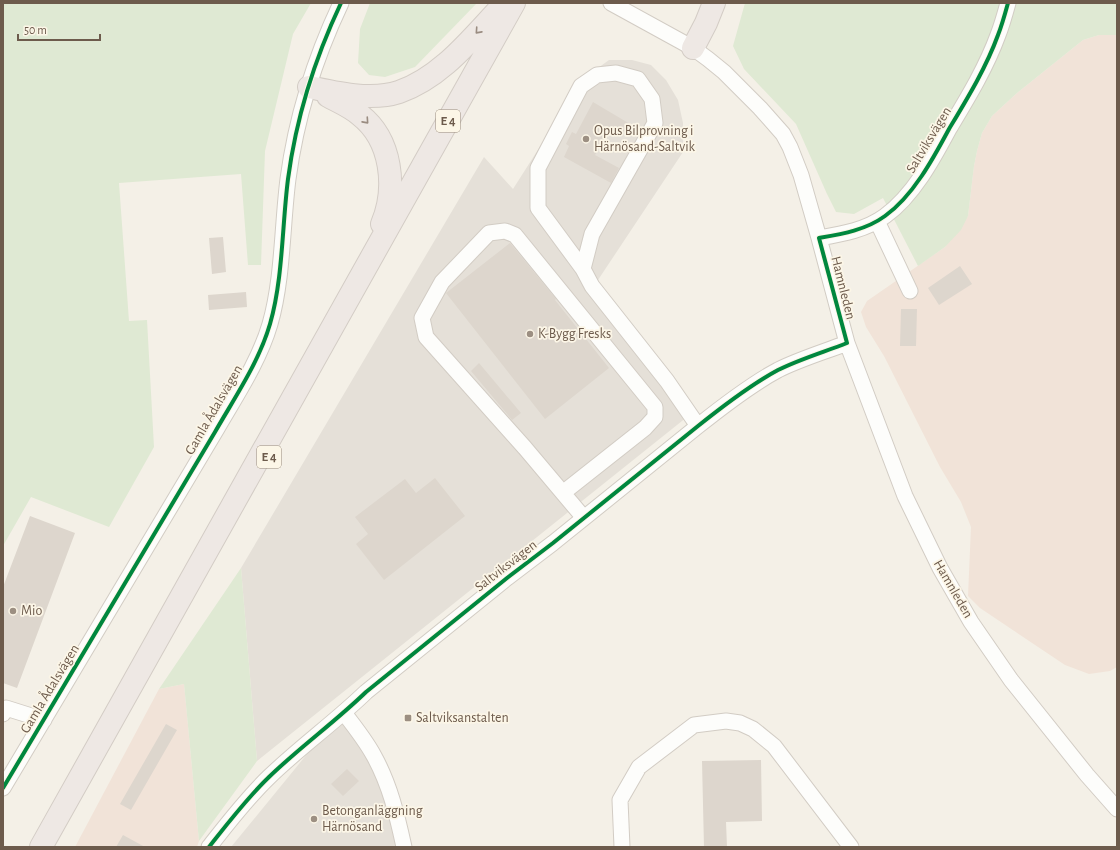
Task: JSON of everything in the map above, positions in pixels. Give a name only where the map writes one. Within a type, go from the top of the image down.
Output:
[{"type":"highway","points":[[309,87],[332,93],[362,96],[399,92],[419,83],[446,63],[464,47],[505,3]]},
{"type":"highway","name":"E 4","points":[[41,847],[514,3]]},
{"type":"highway","name":"E 4","points":[[53,847],[126,712],[525,3]]},
{"type":"highway","points":[[693,48],[706,23],[714,3]]},
{"type":"highway","name":"E 4","points":[[309,87],[344,104],[361,116],[368,123],[381,142],[389,168],[390,184],[387,212],[382,224],[382,240]]},
{"type":"street","name":"Gamla Ådalsvägen","points":[[3,788],[172,501],[215,432],[261,349],[270,324],[279,279],[288,179],[296,130],[323,42],[341,3]]},
{"type":"street","name":"Hamnleden","points":[[611,3],[693,48],[724,72],[741,88],[783,134],[796,161],[819,238],[847,343],[905,496],[940,568],[971,622],[1011,680],[1087,775],[1117,809]]},
{"type":"street","name":"Saltviksvägen","points":[[819,238],[846,233],[877,221],[899,204],[916,184],[934,157],[988,59],[998,35],[1008,3]]},
{"type":"street","points":[[583,269],[592,234],[655,123],[652,99],[638,79],[616,73],[597,76],[581,86],[538,168],[538,208],[583,269],[592,286],[667,381],[698,426]]},
{"type":"street","points":[[877,221],[910,291]]},
{"type":"street","points":[[564,492],[645,428],[655,417],[655,406],[515,235],[505,231],[489,232],[442,282],[422,318],[426,337],[564,492],[584,518]]},
{"type":"street","name":"Saltviksvägen","points":[[209,847],[245,803],[268,778],[310,739],[344,713],[372,688],[507,578],[548,547],[698,426],[760,380],[779,370],[847,343]]},
{"type":"street","points":[[3,714],[6,708],[44,720]]},
{"type":"street","points":[[344,713],[374,754],[383,773],[391,792],[404,847]]},
{"type":"street","points":[[622,847],[620,800],[639,767],[694,725],[726,721],[740,723],[753,729],[774,746],[851,847]]},
{"type":"shaded area","points":[[1099,35],[1117,35],[1117,667],[1110,671],[1089,674],[1065,665],[980,608],[968,596],[971,527],[961,502],[940,467],[884,356],[866,327],[861,312],[867,301],[945,247],[968,216],[977,151],[982,133],[992,116],[1017,93],[1083,40]]},
{"type":"shaded area","points":[[609,60],[632,60],[651,65],[666,80],[678,100],[683,123],[683,152],[594,286],[692,413],[257,761],[241,568],[484,157],[513,189],[583,79]]},
{"type":"shaded area","points":[[184,684],[199,841],[197,847],[75,847],[159,689]]},
{"type":"shaded area","points":[[348,704],[366,730],[387,769],[400,799],[408,847],[231,847]]},
{"type":"green space","points":[[3,3],[311,3],[293,34],[265,151],[261,265],[248,265],[241,174],[119,183],[129,321],[147,320],[154,447],[109,527],[31,497],[3,546]]},
{"type":"green space","points":[[370,3],[477,3],[415,67],[385,77],[369,75],[358,63],[360,29]]},
{"type":"green space","points":[[745,3],[1117,3],[1117,35],[1099,35],[1083,40],[1017,93],[992,116],[982,133],[977,151],[968,216],[961,230],[945,247],[918,266],[883,198],[854,214],[836,212],[796,124],[744,69],[733,46]]},
{"type":"green space","points":[[241,568],[257,761],[199,841],[184,684],[159,689]]},
{"type":"building","name":"Opus Bilprovning i Härnösand-Saltvik","points":[[593,102],[630,124],[622,136],[610,129],[595,155],[619,168],[611,183],[564,157],[569,146],[566,144],[572,132],[576,134]]},
{"type":"building","points":[[223,237],[226,272],[212,274],[209,238]]},
{"type":"building","name":"K-Bygg Fresks","points":[[510,243],[556,299],[555,300],[609,368],[545,419],[446,293]]},
{"type":"building","points":[[960,266],[972,284],[939,305],[928,288]]},
{"type":"building","points":[[246,292],[247,307],[209,310],[208,295]]},
{"type":"building","points":[[901,309],[917,309],[916,346],[900,346]]},
{"type":"building","points":[[479,363],[521,413],[512,420],[471,371]]},
{"type":"building","points":[[435,478],[465,516],[384,580],[356,544],[368,534],[355,517],[405,479],[416,493]]},
{"type":"building","points":[[30,516],[75,533],[17,688],[3,683],[3,587]]},
{"type":"building","points":[[166,724],[177,730],[131,810],[120,804]]},
{"type":"building","points":[[761,760],[762,821],[726,822],[727,847],[704,847],[702,761]]},
{"type":"building","points":[[347,769],[359,781],[343,796],[331,784]]},
{"type":"building","points":[[123,835],[145,847],[116,847]]},
{"type":"cycle path","points":[[3,788],[238,392],[260,352],[270,324],[274,307],[282,252],[288,179],[301,111],[323,45],[341,3]]},
{"type":"cycle path","points":[[209,847],[245,802],[269,777],[366,692],[707,418],[747,389],[778,370],[847,343],[819,238],[854,231],[870,225],[885,216],[905,198],[922,176],[982,71],[993,47],[1008,3]]},
{"type":"place","name":"Opus Bilprovning i Härnösand-Saltvik","points":[[586,139]]},
{"type":"place","name":"K-Bygg Fresks","points":[[530,334]]},
{"type":"place","name":"Mio","points":[[13,611]]},
{"type":"place","name":"Saltviksanstalten","points":[[408,718]]},
{"type":"place","name":"Betonganläggning Härnösand","points":[[314,819]]}]
